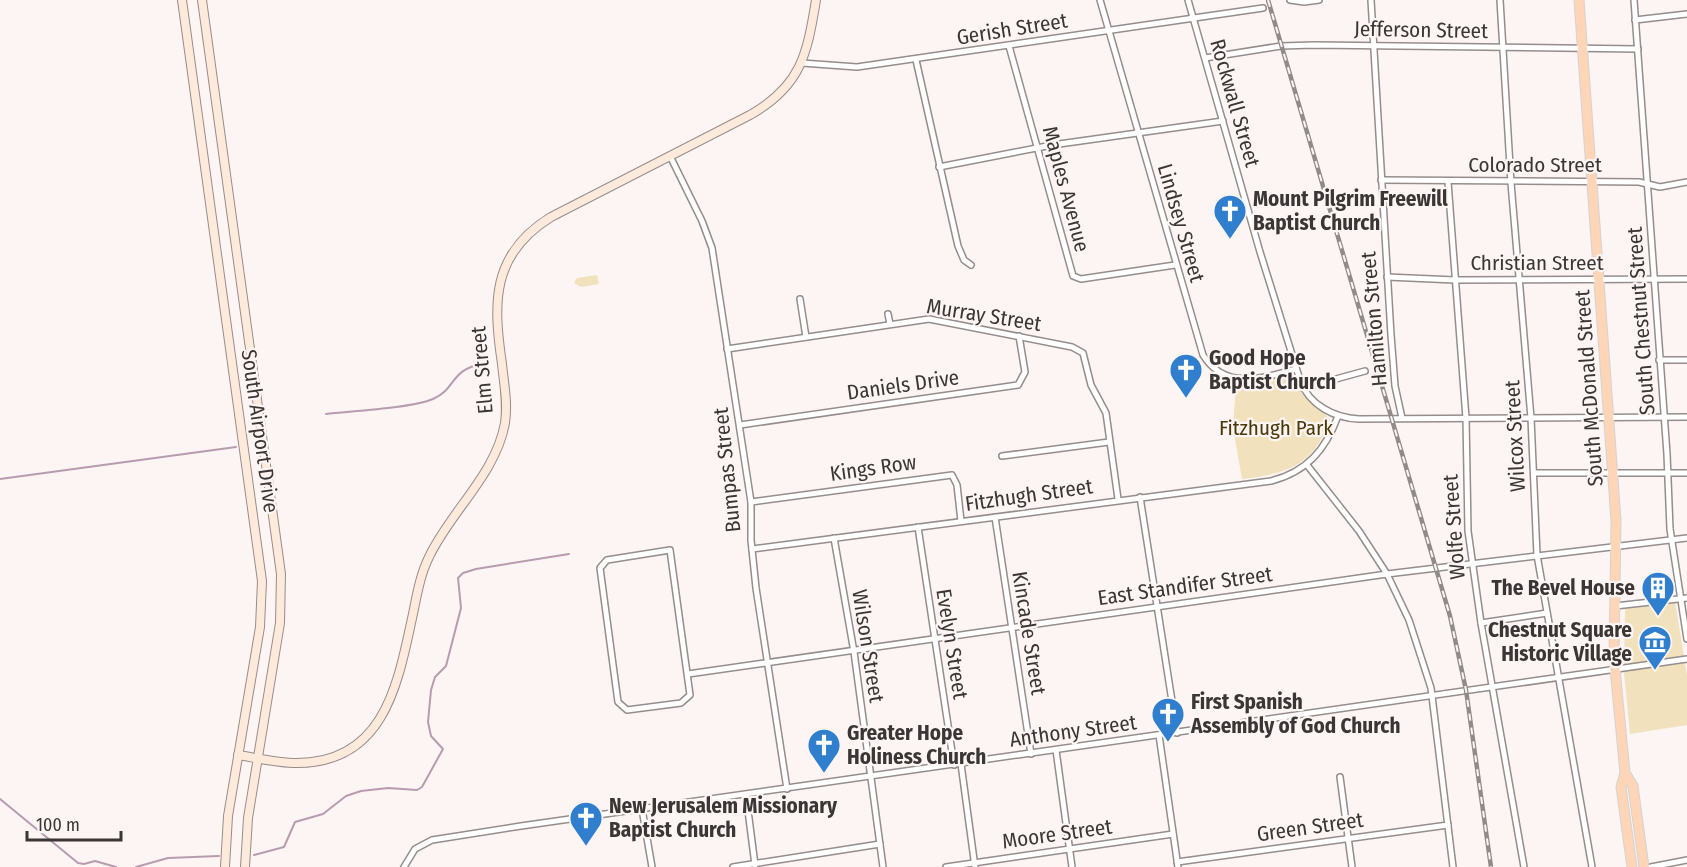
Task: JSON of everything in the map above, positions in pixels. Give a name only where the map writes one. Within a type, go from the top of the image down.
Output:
[{"type":"main road","name":"South Airport Drive","points":[[182,0],[262,581],[258,645],[228,816],[225,867]]},
{"type":"main road","name":"South Airport Drive","points":[[202,0],[281,574],[280,623],[248,818],[246,867]]},
{"type":"main road","name":"Elm Street","points":[[238,755],[297,763],[329,758],[356,743],[381,718],[390,702],[399,677],[428,558],[492,457],[502,434],[506,400],[496,308],[498,285],[506,264],[523,239],[543,222],[768,104],[787,87],[802,63],[808,47],[816,0]]},
{"type":"main road","name":"South McDonald Street","points":[[1578,0],[1617,544],[1614,669],[1625,773],[1621,787],[1632,867]]},
{"type":"main road","name":"South McDonald Street","points":[[1625,773],[1633,786],[1644,867]]},
{"type":"street","name":"Lindsey Street","points":[[1100,0],[1199,346],[1212,366],[1232,378],[1250,380],[1296,369]]},
{"type":"street","name":"Rockwall Street","points":[[1188,0],[1296,369],[1303,388],[1321,407],[1338,416]]},
{"type":"street","points":[[1290,0],[1304,2],[1319,0]]},
{"type":"street","name":"Hamilton Street","points":[[1371,0],[1395,386],[1402,418]]},
{"type":"street","name":"Wilcox Street","points":[[1500,0],[1511,183],[1521,279],[1531,418],[1536,555],[1592,867]]},
{"type":"street","name":"South Chestnut Street","points":[[1634,0],[1671,538],[1684,598],[1687,639]]},
{"type":"street","name":"Gerish Street","points":[[802,63],[838,68],[916,60],[1263,8]]},
{"type":"street","points":[[1635,20],[1687,14]]},
{"type":"street","name":"Maples Avenue","points":[[1009,46],[1075,278],[1175,265]]},
{"type":"street","name":"Jefferson Street","points":[[1205,58],[1281,46],[1638,49]]},
{"type":"street","points":[[916,60],[958,246],[964,261],[971,265]]},
{"type":"street","points":[[939,167],[1037,149],[1223,121]]},
{"type":"street","name":"Bumpas Street","points":[[670,156],[702,221],[712,248],[751,502],[752,549],[787,789]]},
{"type":"street","name":"Colorado Street","points":[[1381,180],[1591,182],[1660,186],[1687,182]]},
{"type":"street","name":"Wolfe Street","points":[[1448,182],[1466,418],[1467,521],[1481,623],[1524,867]]},
{"type":"street","name":"Christian Street","points":[[1387,277],[1455,280],[1687,279]]},
{"type":"street","points":[[800,299],[806,337]]},
{"type":"street","points":[[888,314],[890,324]]},
{"type":"street","name":"Murray Street","points":[[727,349],[929,320],[1072,347],[1083,353],[1091,385],[1104,406],[1118,499]]},
{"type":"street","name":"Daniels Drive","points":[[740,425],[1018,385],[1025,372],[1019,336]]},
{"type":"street","points":[[1659,360],[1687,360]]},
{"type":"street","points":[[1303,388],[1365,371]]},
{"type":"street","points":[[1338,416],[1402,418],[1687,417]]},
{"type":"street","name":"Fitzhugh Street","points":[[752,549],[1118,499],[1271,481],[1287,476],[1307,465],[1328,441],[1338,416]]},
{"type":"street","points":[[1002,456],[1109,442]]},
{"type":"street","points":[[1307,465],[1359,531],[1387,573],[1409,620],[1432,695],[1453,867]]},
{"type":"street","points":[[1534,473],[1687,473]]},
{"type":"street","name":"Kings Row","points":[[751,502],[952,475],[957,485],[962,521]]},
{"type":"street","points":[[1140,498],[1159,606],[1177,733]]},
{"type":"street","name":"Kincade Street","points":[[995,517],[1032,754]]},
{"type":"street","name":"Evelyn Street","points":[[918,527],[954,765]]},
{"type":"street","name":"Wilson Street","points":[[834,538],[854,652],[884,867]]},
{"type":"street","name":"East Standifer Street","points":[[688,674],[854,652],[935,638],[1387,573],[1617,544],[1687,538]]},
{"type":"street","points":[[670,550],[688,674],[690,693],[688,699],[681,703],[633,711],[623,708],[618,702],[600,573],[602,563],[610,559],[670,550]]},
{"type":"street","points":[[1615,606],[1684,598]]},
{"type":"street","points":[[1481,623],[1547,613]]},
{"type":"street","name":"Anthony Street","points":[[404,867],[415,849],[432,840],[1687,659]]},
{"type":"street","points":[[1159,735],[1178,865]]},
{"type":"street","points":[[1056,750],[1072,867]]},
{"type":"street","points":[[961,764],[975,865]]},
{"type":"street","points":[[1340,777],[1352,867]]},
{"type":"street","points":[[746,795],[755,865]]},
{"type":"street","points":[[642,809],[652,867]]},
{"type":"street","name":"Green Street","points":[[1178,865],[1448,825]]},
{"type":"street","name":"Moore Street","points":[[946,867],[975,865],[1070,848],[1173,834]]},
{"type":"street","points":[[733,867],[880,844]]},
{"type":"street","points":[[1652,867],[1687,860]]},
{"type":"green space","points":[[597,275],[599,284],[581,287],[574,283],[577,278]]},
{"type":"green space","name":"Fitzhugh Park","points":[[1291,374],[1301,392],[1330,419],[1324,435],[1307,457],[1286,470],[1242,479],[1233,428],[1236,384]]},
{"type":"green space","name":"Chestnut Square Historic Village","points":[[1675,601],[1687,675],[1687,725],[1630,734],[1624,674],[1625,608]]},
{"type":"waterway","points":[[326,414],[397,407],[433,399],[441,395],[465,370],[485,363]]},
{"type":"waterway","points":[[0,479],[236,447]]},
{"type":"waterway","points":[[254,855],[284,847],[295,822],[323,814],[346,796],[361,791],[388,788],[417,790],[422,787],[443,749],[431,736],[428,722],[431,690],[435,677],[446,666],[461,608],[458,578],[463,573],[476,569],[569,554]]},
{"type":"waterway","points":[[0,799],[78,863],[95,861],[116,867]]},
{"type":"waterway","points":[[136,867],[168,858],[219,856]]},
{"type":"railway","points":[[1268,0],[1450,616],[1466,690],[1491,867]]},
{"type":"place","name":"Mount Pilgrim Freewill Baptist Church","points":[[1230,240]]},
{"type":"place","name":"Good Hope Baptist Church","points":[[1186,399]]},
{"type":"place","name":"The Bevel House","points":[[1658,617]]},
{"type":"place","name":"Chestnut Square Historic Village","points":[[1655,671]]},
{"type":"place","name":"First Spanish Assembly of God Church","points":[[1168,743]]},
{"type":"place","name":"Greater Hope Holiness Church","points":[[824,774]]},
{"type":"place","name":"New Jerusalem Missionary Baptist Church","points":[[586,847]]}]
